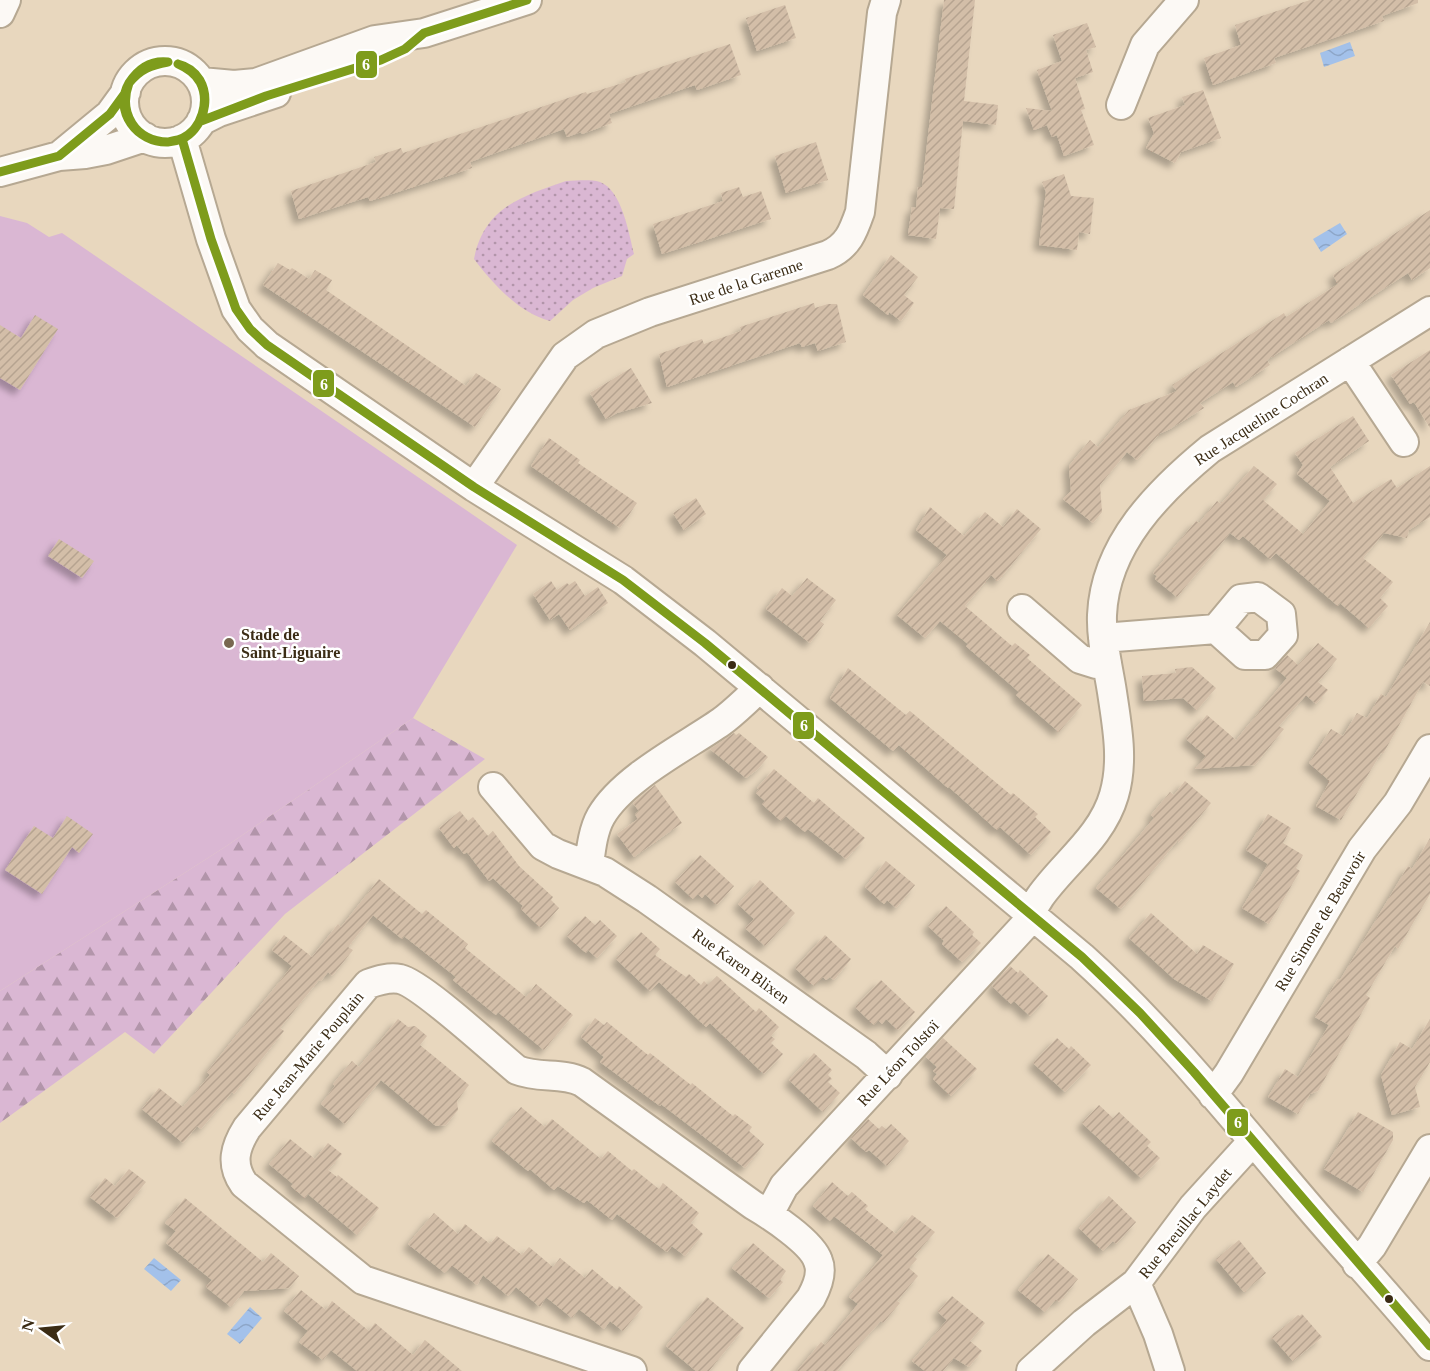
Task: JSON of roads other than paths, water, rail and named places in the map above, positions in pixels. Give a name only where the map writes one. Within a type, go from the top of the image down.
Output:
[{"type":"street","points":[[0,13],[6,0]]},
{"type":"street","points":[[201,82],[234,85],[256,83],[375,40],[424,33],[527,0]]},
{"type":"street","points":[[1121,105],[1146,45],[1184,0]]},
{"type":"street","name":"Rue de la Garenne","points":[[474,487],[565,356],[596,334],[650,312],[828,255],[846,244],[853,234],[860,212],[883,4]]},
{"type":"street","points":[[126,92],[126,113],[130,123],[145,137],[164,142],[240,105],[412,46],[424,33]]},
{"type":"street","points":[[59,156],[110,114],[126,92],[134,75],[142,68],[160,61],[179,63],[195,75],[201,82],[206,102],[191,130],[224,279],[236,309],[250,329],[291,362],[474,487],[623,580],[760,688],[1108,980],[1194,1071],[1357,1264],[1430,1346]]},
{"type":"street","points":[[0,172],[59,156],[86,154],[145,137]]},
{"type":"street","name":"Rue Jacqueline Cochran","points":[[1030,914],[1039,898],[1097,830],[1108,812],[1114,795],[1118,778],[1119,745],[1105,650],[1104,595],[1110,570],[1126,536],[1180,474],[1210,449],[1430,311]]},
{"type":"street","points":[[1350,361],[1404,442]]},
{"type":"street","points":[[1022,609],[1080,659],[1096,664],[1105,650],[1216,629]]},
{"type":"street","points":[[589,865],[591,844],[600,817],[614,799],[633,782],[723,720],[760,688]]},
{"type":"street","name":"Rue Simone de Beauvoir","points":[[1214,1095],[1362,849],[1398,803],[1430,749]]},
{"type":"street","name":"Rue Karen Blixen","points":[[493,787],[543,846],[605,872],[647,898],[866,1055],[888,1075]]},
{"type":"street","name":"Rue Léon Tolstoï","points":[[770,1214],[784,1186],[1025,925],[1030,914]]},
{"type":"street","name":"Rue Jean-Marie Pouplain","points":[[632,1371],[363,1280],[244,1184],[237,1174],[234,1162],[236,1150],[247,1128],[368,984],[380,980],[401,980],[434,1001],[517,1070],[530,1075],[564,1076],[582,1082],[753,1205],[770,1214],[814,1253],[819,1262],[820,1272],[812,1298],[752,1371]]},
{"type":"street","name":"Rue Breuillac Laydet","points":[[1031,1371],[1084,1323],[1136,1283],[1193,1207],[1252,1141]]},
{"type":"street","points":[[1357,1264],[1372,1246],[1430,1149]]},
{"type":"street","points":[[1136,1283],[1158,1334],[1170,1371]]},
{"type":"water","points":[[1350,42],[1355,56],[1324,67],[1320,53]]},
{"type":"water","points":[[1340,223],[1347,234],[1321,252],[1313,239]]},
{"type":"water","points":[[154,1258],[181,1280],[171,1291],[144,1269]]},
{"type":"water","points":[[250,1307],[262,1318],[240,1344],[227,1334]]},
{"type":"place","name":"Stade de Saint-Liguaire","points":[[229,643]]}]
